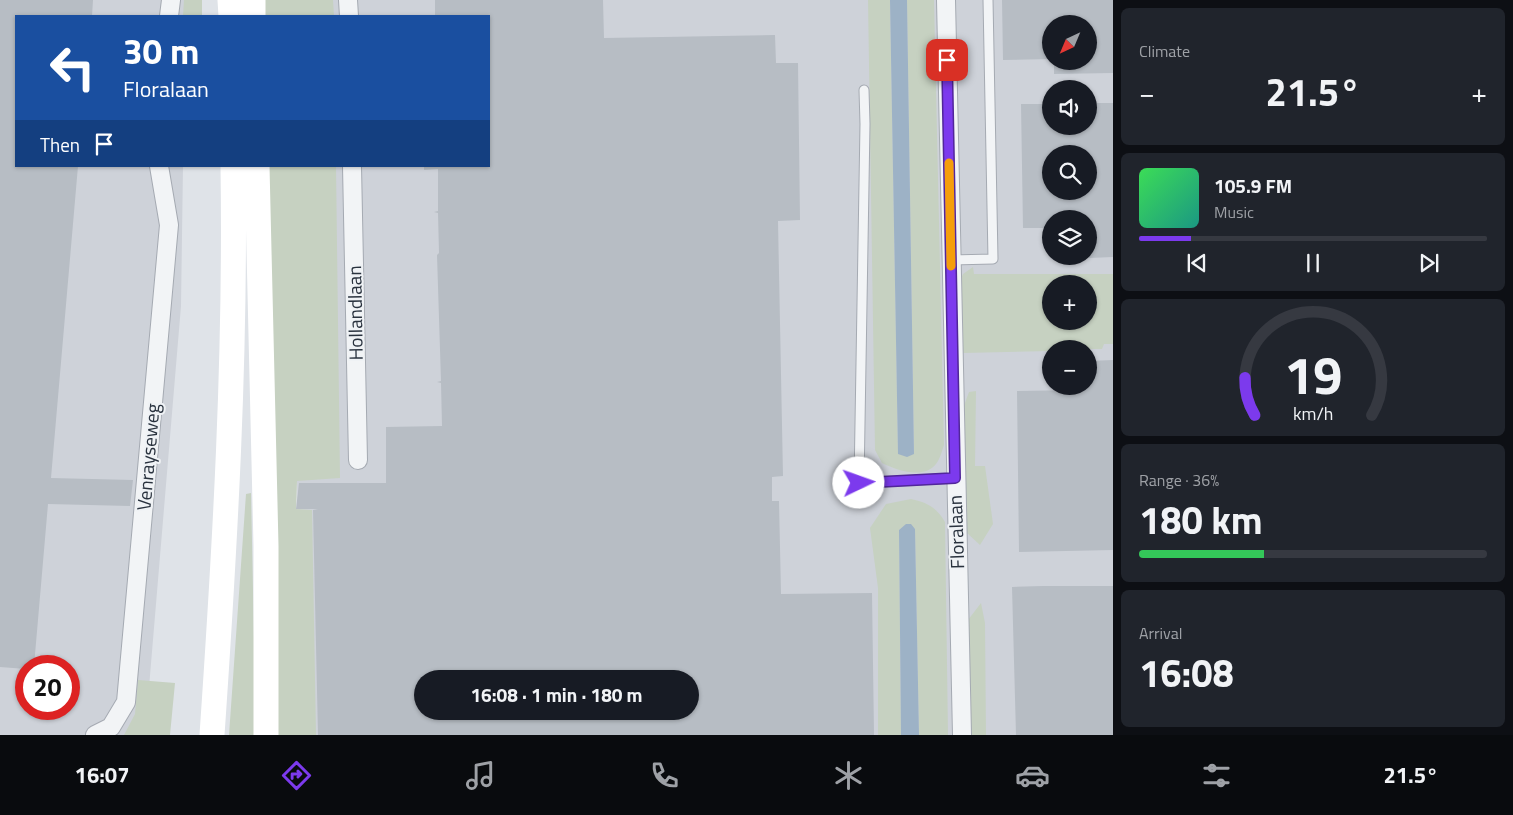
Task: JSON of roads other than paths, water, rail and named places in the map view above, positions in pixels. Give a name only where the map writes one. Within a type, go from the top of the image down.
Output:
[{"type":"main road","points":[[230,0],[230,15]]},
{"type":"main road","points":[[253,0],[253,15]]},
{"type":"main road","points":[[212,735],[226,538],[234,241],[233,167]]},
{"type":"main road","points":[[257,167],[266,546],[266,735]]},
{"type":"street","points":[[169,15],[171,0]]},
{"type":"street","points":[[348,0],[348,15]]},
{"type":"street","name":"Floralaan","points":[[946,0],[962,735]]},
{"type":"street","name":"Venrayseweg","points":[[95,735],[111,727],[126,702],[169,226],[159,167]]},
{"type":"street","name":"Hollandlaan","points":[[352,167],[358,460]]},
{"type":"lane","points":[[951,260],[993,259],[988,0]]},
{"type":"lane","points":[[864,90],[859,483],[955,478]]},
{"type":"water","points":[[890,0],[907,0],[914,454],[907,457],[898,454]]},
{"type":"water","points":[[906,524],[911,524],[915,529],[919,735],[901,735],[899,530]]}]
